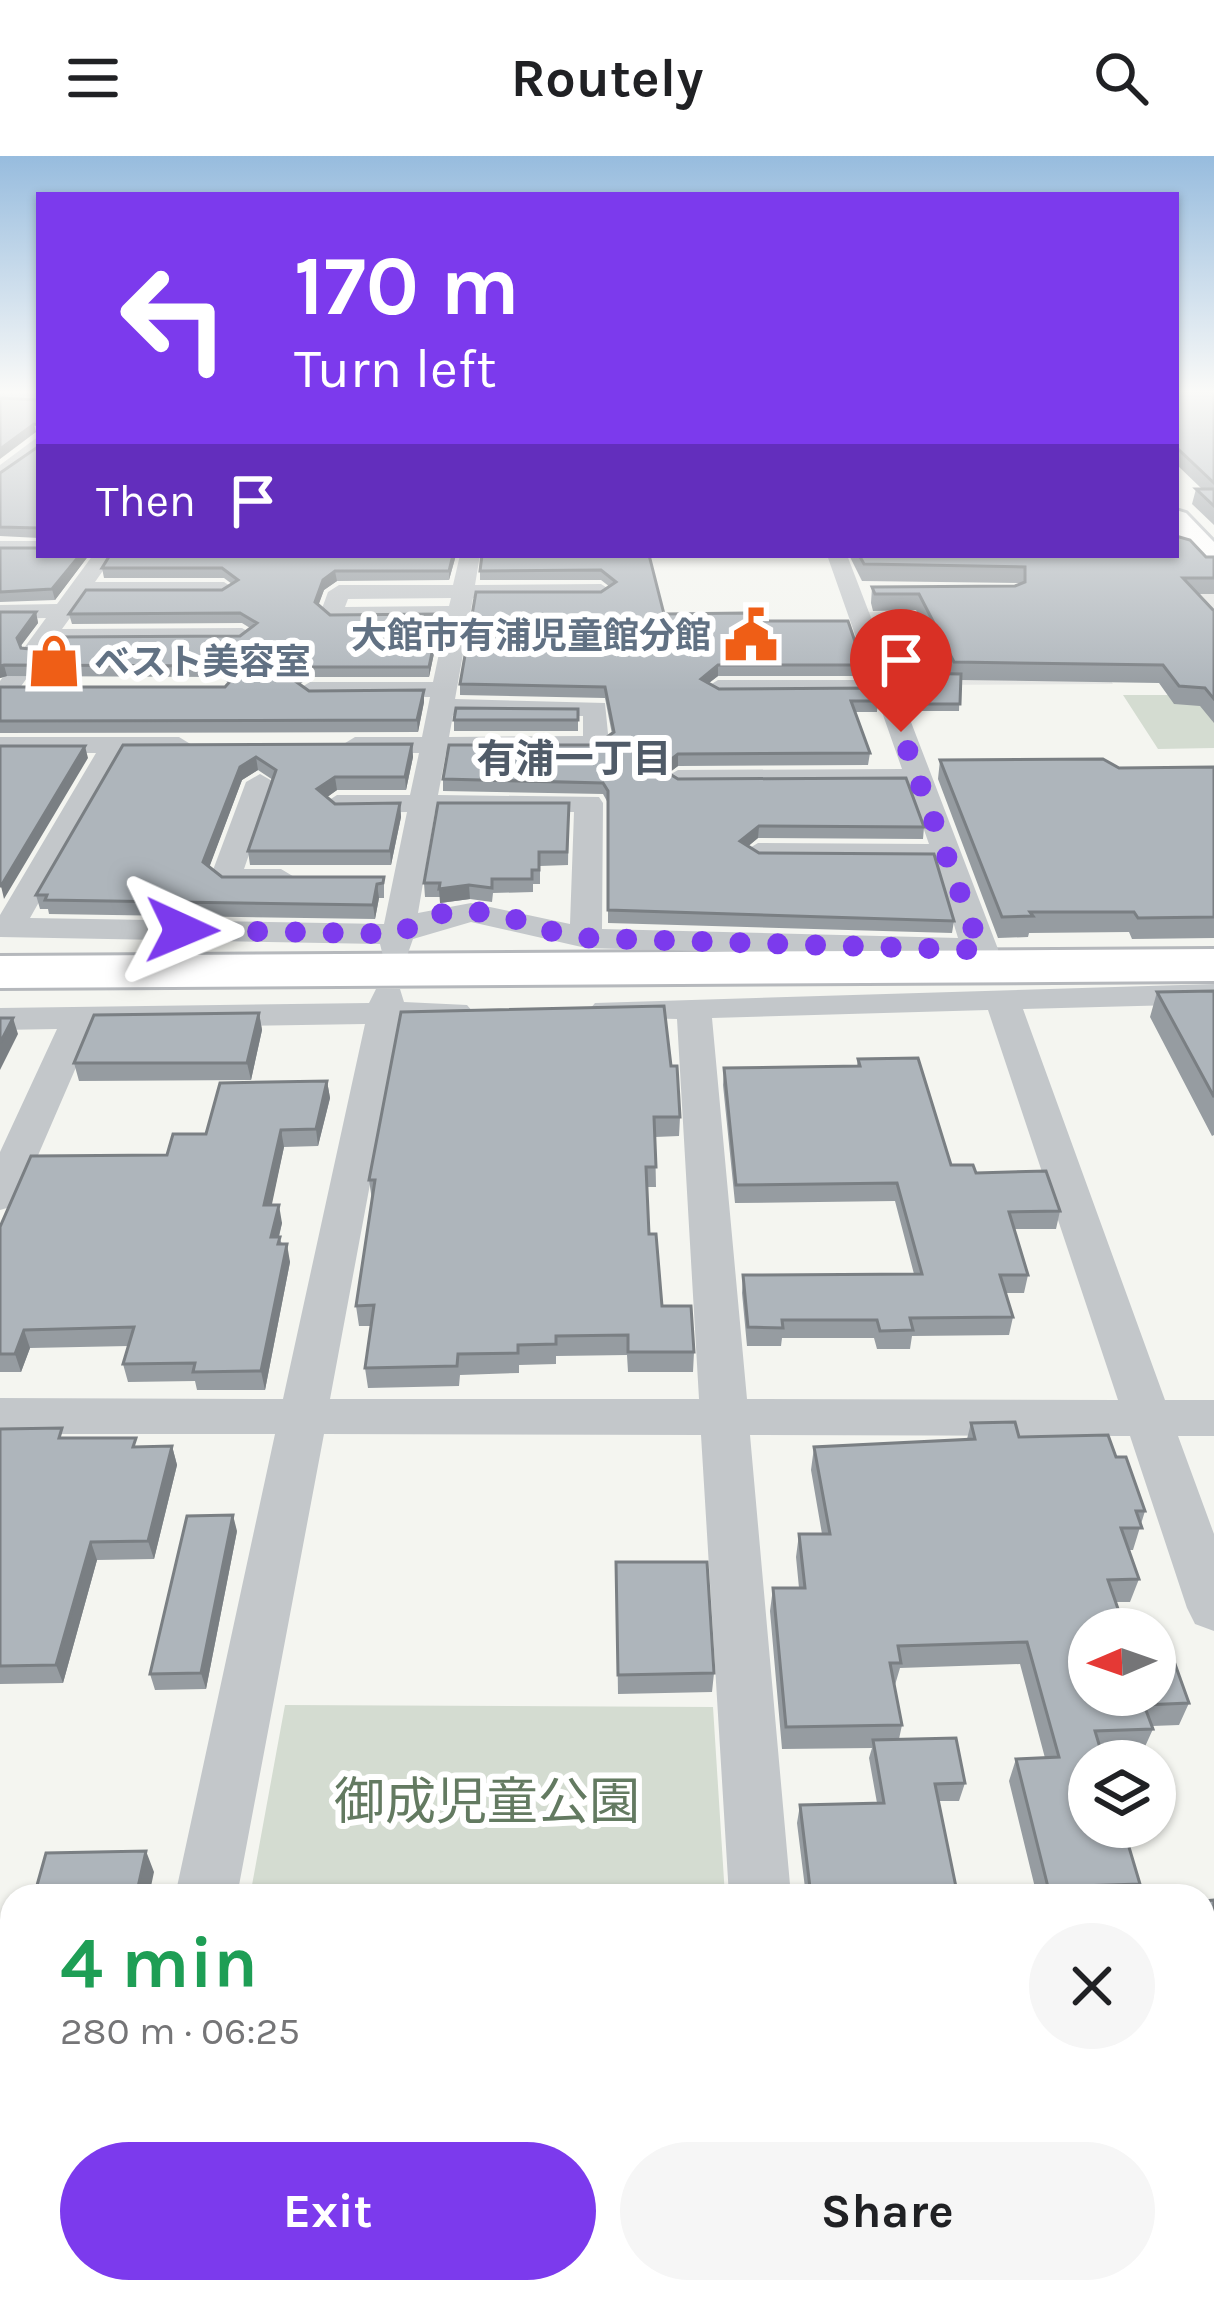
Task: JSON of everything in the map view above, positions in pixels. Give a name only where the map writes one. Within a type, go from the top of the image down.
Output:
[{"type":"highway","points":[[3,942],[989,972],[1214,965]]},
{"type":"main road","points":[[1179,523],[1201,549]]},
{"type":"street","points":[[13,692],[102,558]]},
{"type":"street","points":[[840,558],[862,592],[884,687],[1214,1608]]},
{"type":"street","points":[[329,638],[464,594],[606,581]]},
{"type":"street","points":[[80,590],[224,590]]},
{"type":"street","points":[[396,942],[396,878],[425,802],[464,594]]},
{"type":"street","points":[[0,611],[64,611]]},
{"type":"street","points":[[46,636],[242,635]]},
{"type":"street","points":[[718,688],[884,687]]},
{"type":"street","points":[[310,690],[596,707],[596,744],[320,745]]},
{"type":"street","points":[[0,745],[206,745]]},
{"type":"street","points":[[114,745],[3,942],[396,942],[434,915],[464,910],[508,916],[535,928],[586,938],[1214,994]]},
{"type":"street","points":[[678,778],[917,777]]},
{"type":"street","points":[[260,782],[225,878],[316,878]]},
{"type":"street","points":[[337,804],[590,803],[586,938]]},
{"type":"street","points":[[758,853],[947,853]]},
{"type":"street","points":[[574,1010],[694,1009],[989,972]]},
{"type":"street","points":[[208,1884],[385,1004]]},
{"type":"street","points":[[0,1019],[385,1004],[478,1012]]},
{"type":"street","points":[[694,1009],[759,1884]]},
{"type":"street","points":[[0,1197],[80,1017]]},
{"type":"street","points":[[0,1417],[1214,1418]]},
{"type":"shaded area","points":[[1170,558],[1179,558],[1214,591],[1214,610],[1065,611],[1113,684],[896,685],[868,612],[1061,611]]},
{"type":"green space","points":[[1214,686],[1214,748],[1158,749],[1123,695],[1168,695]]},
{"type":"green space","name":"御成児童公園","points":[[285,1705],[713,1707],[724,1884],[252,1884]]},
{"type":"building","points":[[0,490],[36,490],[36,528],[0,527]]},
{"type":"building","points":[[1197,490],[1214,490],[1214,506]]},
{"type":"building","points":[[1179,537],[1190,540],[1206,557],[1214,557],[1214,578],[1183,578],[1214,611],[1214,699],[1205,688],[1179,686],[1163,665],[954,662],[919,594],[875,594],[872,587],[1015,586],[1025,582],[1025,567],[864,564],[861,558],[1179,558]]},
{"type":"building","points":[[0,548],[36,548],[36,558],[78,558],[52,589],[0,592]]},
{"type":"building","points":[[108,558],[452,558],[449,571],[335,571],[323,580],[315,602],[330,615],[440,614],[429,667],[309,667],[291,678],[309,691],[424,690],[417,720],[0,721],[0,687],[225,687],[234,677],[219,666],[0,666],[0,612],[36,612],[17,638],[21,648],[40,650],[53,637],[240,636],[257,623],[240,613],[69,614],[86,590],[222,590],[238,580],[222,568],[102,568]]},
{"type":"building","points":[[482,558],[650,558],[664,614],[745,613],[747,621],[848,621],[863,665],[718,665],[701,679],[719,689],[874,688],[878,701],[851,701],[870,753],[678,754],[660,768],[678,779],[906,778],[924,827],[759,826],[740,841],[759,853],[934,854],[954,921],[608,910],[608,791],[603,783],[443,779],[449,745],[596,745],[614,732],[605,687],[460,684],[476,592],[601,592],[616,582],[601,570],[480,571]]},
{"type":"building","points":[[901,673],[961,674],[960,704],[913,704]]},
{"type":"building","points":[[456,708],[578,709],[578,720],[454,720]]},
{"type":"building","points":[[412,744],[405,777],[335,777],[317,789],[335,804],[400,803],[390,851],[248,851],[276,770],[256,757],[240,767],[203,862],[222,877],[384,877],[377,884],[373,905],[45,900],[47,895],[36,895],[123,745]]},
{"type":"building","points":[[0,746],[85,746],[1,886],[0,886]]},
{"type":"building","points":[[1103,759],[1119,768],[1214,767],[1214,917],[1030,912],[1033,916],[1002,917],[940,760]]},
{"type":"building","points":[[438,803],[569,803],[567,852],[539,852],[539,870],[532,870],[532,879],[492,879],[492,888],[439,889],[440,883],[424,883]]},
{"type":"building","points":[[1214,991],[1214,1097],[1157,992]]},
{"type":"building","points":[[664,1006],[671,1066],[677,1066],[680,1117],[654,1117],[656,1167],[646,1167],[649,1234],[656,1234],[662,1306],[691,1306],[694,1352],[628,1352],[628,1335],[556,1336],[556,1344],[518,1345],[518,1353],[458,1354],[457,1366],[365,1368],[374,1305],[356,1306],[375,1180],[369,1180],[401,1012]]},
{"type":"building","points":[[259,1013],[247,1063],[74,1063],[94,1015]]},
{"type":"building","points":[[0,1018],[13,1018],[0,1043]]},
{"type":"building","points":[[918,1058],[951,1165],[973,1165],[976,1173],[1046,1171],[1060,1211],[1009,1212],[1028,1275],[1000,1275],[1013,1317],[910,1318],[913,1330],[880,1331],[877,1320],[782,1320],[783,1328],[748,1327],[743,1275],[922,1274],[897,1183],[736,1185],[724,1068],[860,1066],[858,1059]]},
{"type":"building","points":[[327,1081],[316,1129],[281,1130],[264,1205],[279,1205],[271,1237],[280,1237],[278,1244],[287,1244],[261,1371],[193,1372],[195,1363],[123,1364],[134,1327],[24,1330],[15,1354],[0,1354],[0,1227],[31,1156],[167,1155],[173,1134],[206,1134],[220,1083]]},
{"type":"building","points":[[1015,1422],[1019,1437],[1108,1435],[1116,1457],[1126,1457],[1145,1511],[1136,1511],[1142,1528],[1121,1528],[1139,1579],[1108,1580],[1118,1608],[1068,1608],[1068,1716],[1148,1716],[1153,1729],[1095,1731],[1098,1740],[1068,1740],[1068,1848],[1129,1848],[1140,1884],[1047,1884],[1016,1759],[1059,1757],[1027,1642],[898,1646],[901,1663],[890,1663],[902,1725],[786,1727],[773,1588],[805,1588],[799,1534],[830,1534],[814,1447],[975,1439],[971,1423]]},
{"type":"building","points":[[62,1428],[59,1438],[136,1438],[133,1447],[172,1446],[148,1541],[91,1542],[56,1665],[0,1666],[0,1429]]},
{"type":"building","points":[[233,1515],[201,1673],[150,1674],[187,1516]]},
{"type":"building","points":[[616,1562],[707,1562],[714,1673],[618,1675]]},
{"type":"building","points":[[1176,1667],[1189,1703],[1176,1704]]},
{"type":"building","points":[[956,1738],[965,1783],[935,1784],[955,1884],[810,1884],[800,1805],[884,1803],[873,1740]]},
{"type":"building","points":[[146,1851],[139,1884],[37,1884],[46,1853]]},
{"type":"place","name":"大館市有浦児童館分館","points":[[751,635]]},
{"type":"place","name":"ベスト美容室","points":[[54,661]]},
{"type":"district","name":"有浦一丁目","points":[[574,758]]},
{"type":"route","points":[[182,930],[397,934],[434,915],[464,910],[508,916],[535,928],[586,938],[981,950],[901,732]]}]
